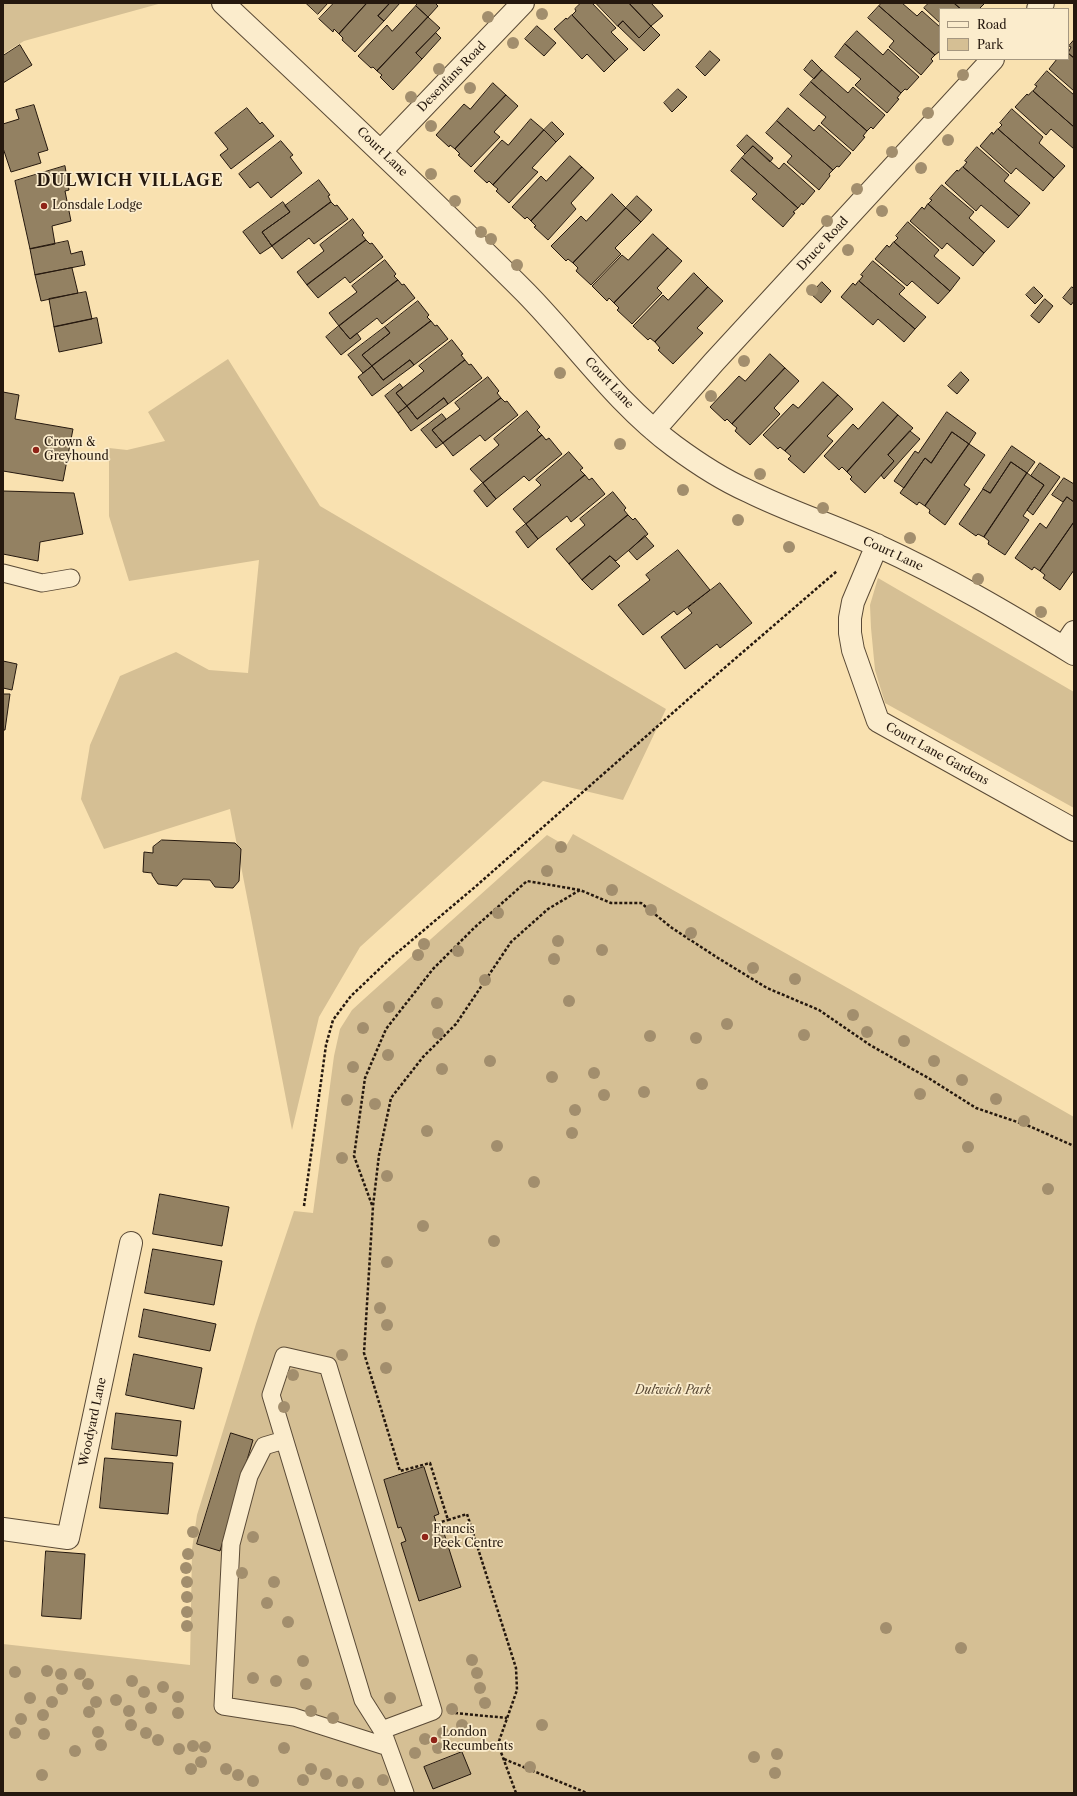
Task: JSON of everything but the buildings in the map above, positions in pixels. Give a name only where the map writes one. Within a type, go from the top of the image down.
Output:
[{"type":"street","name":"Court Lane","points":[[223,3],[381,152],[528,295],[616,392],[654,430],[708,470],[745,490],[877,545],[1071,644]]},
{"type":"street","name":"Desenfans Road","points":[[381,152],[523,3]]},
{"type":"street","name":"Druce Road","points":[[654,430],[719,357],[992,60]]},
{"type":"street","name":"Court Lane Gardens","points":[[877,545],[853,602],[850,618],[850,633],[853,650],[878,721],[1074,830]]},
{"type":"street","name":"Woodyard Lane","points":[[3,1529],[68,1538],[131,1243]]},
{"type":"lane","points":[[3,573],[42,583],[71,578]]},
{"type":"lane","points":[[382,1730],[433,1711],[328,1366],[284,1356],[271,1395],[363,1700],[382,1730],[405,1793]]},
{"type":"lane","points":[[284,1440],[264,1446],[249,1476],[231,1544],[223,1706],[294,1717],[388,1747]]},
{"type":"path","points":[[304,1206],[326,1045],[333,1020],[351,996],[392,957],[475,887],[840,567]]},
{"type":"path","points":[[373,1206],[354,1156],[365,1078],[386,1029],[433,969],[474,928],[527,881],[580,890],[611,903],[641,903],[672,928],[724,962],[767,988],[819,1010],[870,1045],[930,1079],[976,1108],[1029,1126],[1074,1146]]},
{"type":"path","points":[[448,1520],[430,1463],[400,1471],[364,1353],[373,1206],[378,1156],[391,1098],[423,1057],[456,1024],[511,942],[548,909],[580,890]]},
{"type":"path","points":[[437,1523],[467,1514],[516,1668],[517,1690],[498,1744],[516,1793]]},
{"type":"path","points":[[433,1711],[507,1718]]},
{"type":"path","points":[[503,1759],[586,1793]]},
{"type":"green space","points":[[3,3],[162,3],[24,41],[3,54]]},
{"type":"green space","points":[[228,359],[320,506],[666,709],[623,800],[543,781],[360,947],[319,1017],[292,1130],[230,809],[104,849],[81,799],[90,745],[120,676],[176,652],[209,670],[248,673],[259,560],[129,581],[109,516],[109,448],[127,450],[165,441],[148,412]]},
{"type":"green space","points":[[878,578],[1074,692],[1074,808],[885,703],[875,670],[871,628],[870,605]]},
{"type":"green space","name":"Dulwich Park","points":[[573,834],[1074,1117],[1074,1793],[3,1793],[3,1644],[190,1665],[192,1549],[197,1515],[256,1324],[294,1211],[313,1213],[334,1056],[340,1029],[352,1010],[547,835],[566,846]]},
{"type":"place","name":"Lonsdale Lodge","points":[[44,206]]},
{"type":"place","name":"Crown & Greyhound","points":[[36,450]]},
{"type":"place","name":"Francis Peek Centre","points":[[425,1537]]},
{"type":"place","name":"London Recumbents","points":[[434,1740]]},
{"type":"district","name":"DULWICH VILLAGE","points":[[130,181]]}]
